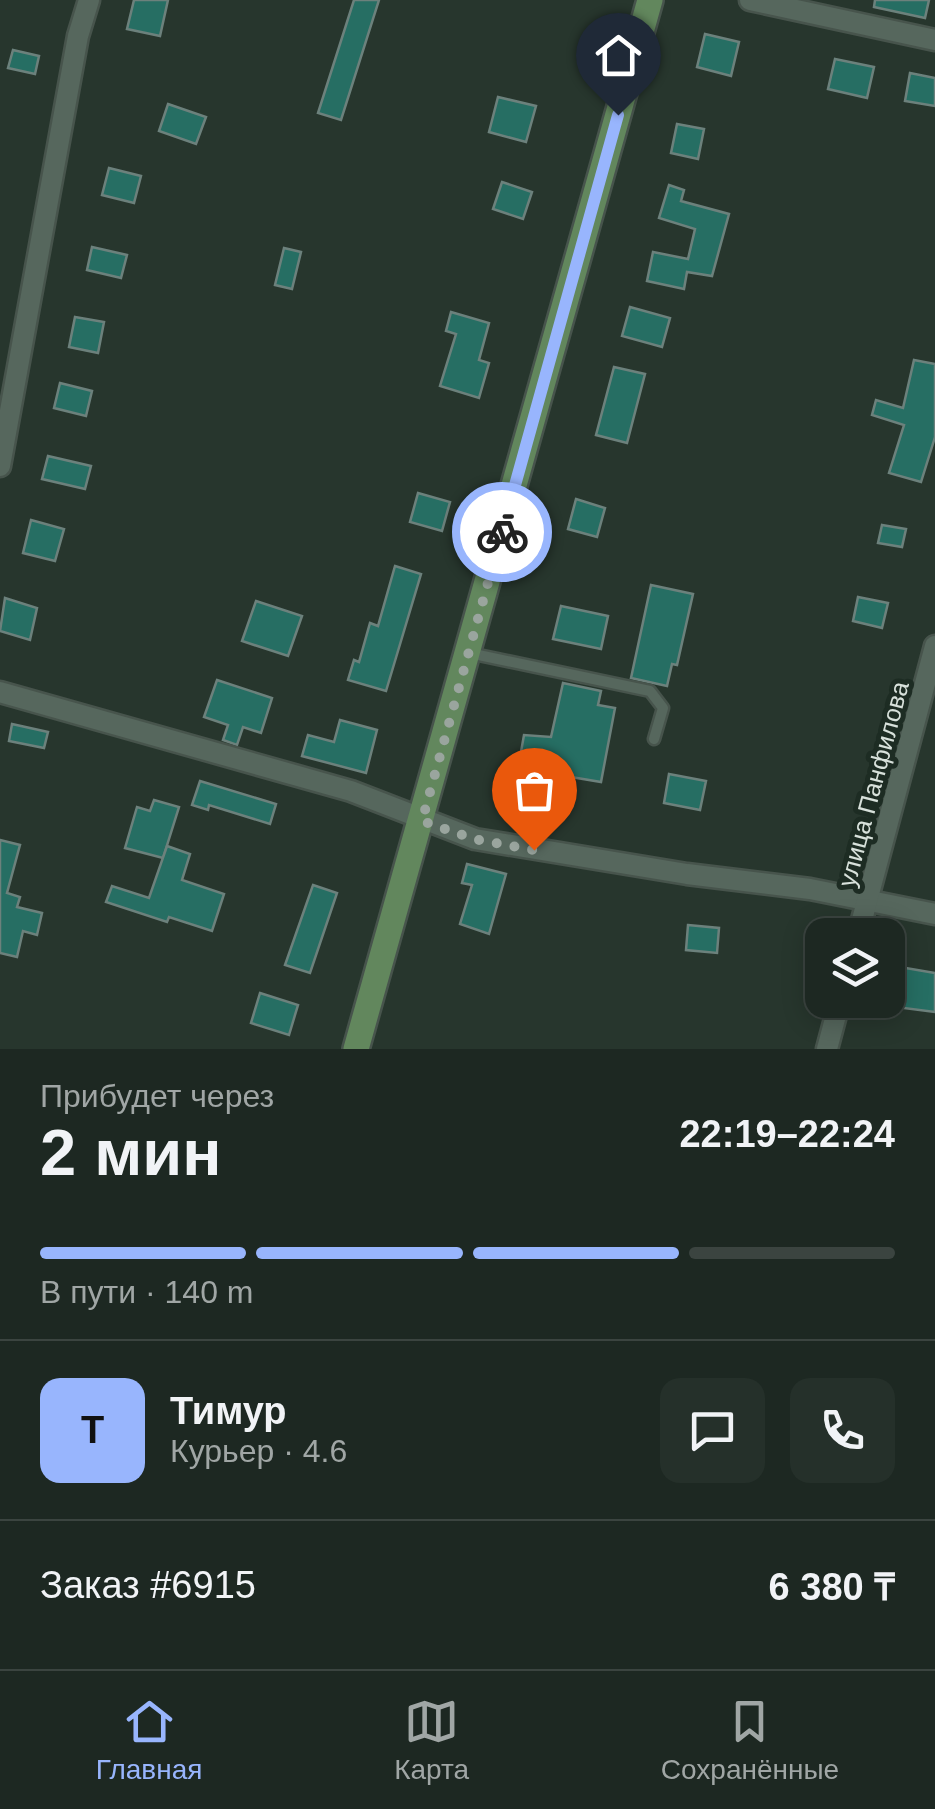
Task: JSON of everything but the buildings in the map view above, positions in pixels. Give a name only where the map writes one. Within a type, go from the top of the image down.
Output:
[{"type":"main road","points":[[356,1049],[650,0]]},
{"type":"street","points":[[0,466],[78,36],[89,0]]},
{"type":"street","points":[[750,0],[935,40]]},
{"type":"street","name":"улица Панфилова","points":[[863,918],[935,646]]},
{"type":"street","points":[[0,692],[351,791],[422,821],[506,846],[810,888],[935,914]]},
{"type":"street","points":[[827,1049],[835,1018]]},
{"type":"lane","points":[[468,653],[650,691],[663,708],[654,739]]},
{"type":"way so far","points":[[502,532],[422,821],[474,839],[534,850]]},
{"type":"route","points":[[502,532],[618,115]]}]
